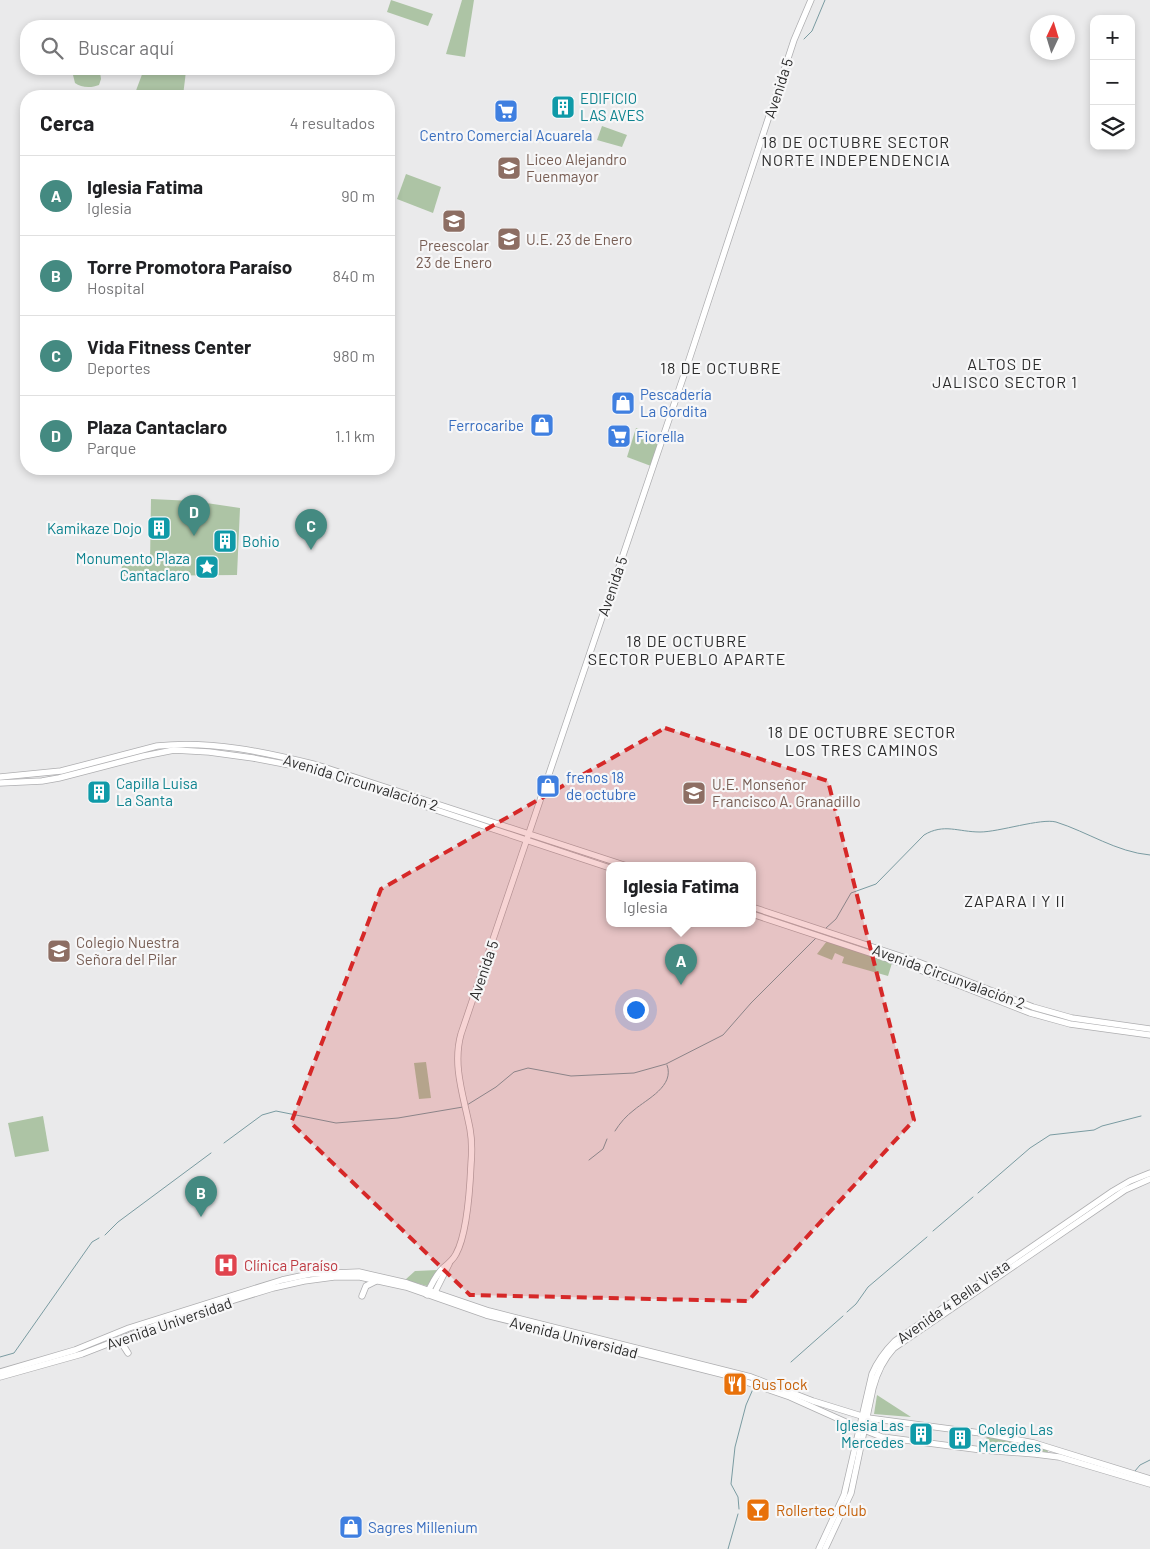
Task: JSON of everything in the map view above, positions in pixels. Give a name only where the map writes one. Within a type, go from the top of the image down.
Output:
[{"type":"street","name":"Avenida 5","points":[[431,1293],[443,1279],[461,1242],[471,1165],[471,1132],[457,1061],[459,1042],[740,207],[794,40],[811,0]]},
{"type":"street","name":"Avenida Circunvalación 2","points":[[0,777],[62,771],[149,748],[172,744],[230,748],[287,758],[354,774],[483,816],[528,837],[564,843],[618,862]]},
{"type":"street","name":"Avenida Circunvalación 2","points":[[0,783],[59,778],[132,762],[174,750],[188,754],[253,758],[316,770],[528,837],[606,866]]},
{"type":"street","name":"Avenida Circunvalación 2","points":[[756,909],[1044,1017],[1070,1024],[1150,1035]]},
{"type":"street","name":"Avenida Circunvalación 2","points":[[756,915],[818,932]]},
{"type":"street","name":"Avenida Circunvalación 2","points":[[829,937],[918,962],[992,988],[1033,1007],[1072,1018],[1150,1029]]},
{"type":"street","name":"Avenida 4 Bella Vista","points":[[956,1302],[1113,1191],[1150,1173]]},
{"type":"street","name":"Avenida 4 Bella Vista","points":[[819,1549],[844,1495],[864,1417],[872,1374],[885,1351],[895,1341],[1125,1190],[1150,1179]]},
{"type":"street","name":"Avenida 5","points":[[431,1293],[442,1269],[449,1264]]},
{"type":"street","name":"Avenida Universidad","points":[[0,1372],[75,1350],[129,1328],[282,1280],[310,1274],[359,1272],[407,1282],[486,1315],[746,1381],[879,1435],[982,1450],[1059,1457],[1150,1484]]},
{"type":"street","name":"Avenida Universidad","points":[[0,1377],[82,1354],[172,1319],[273,1288],[334,1277],[360,1277],[449,1297],[489,1311],[751,1377],[813,1401],[864,1417],[988,1434],[1034,1443],[1150,1479]]},
{"type":"street","points":[[443,1279],[443,1288],[449,1297]]},
{"type":"street","points":[[362,1296],[366,1286],[378,1281]]},
{"type":"street","points":[[114,1341],[121,1342],[128,1353]]},
{"type":"street","name":"Avenida 4 Bella Vista","points":[[825,1549],[851,1493],[861,1443],[861,1429]]},
{"type":"street","points":[[861,1443],[879,1435]]},
{"type":"highlighted area","points":[[665,728],[828,781],[914,1120],[748,1301],[470,1295],[291,1123],[381,889]]},
{"type":"green space","points":[[391,0],[433,14],[428,26],[387,12]]},
{"type":"green space","points":[[462,0],[474,0],[465,57],[446,54]]},
{"type":"green space","points":[[73,75],[100,75],[99,85],[93,87],[80,86],[75,83]]},
{"type":"green space","points":[[142,75],[186,75],[184,90],[136,90]]},
{"type":"green space","points":[[602,126],[627,135],[622,147],[597,140]]},
{"type":"green space","points":[[406,174],[441,187],[433,213],[397,199]]},
{"type":"green space","points":[[636,428],[661,437],[651,466],[627,457]]},
{"type":"green space","points":[[151,499],[193,501],[240,508],[237,575],[121,576],[122,563],[150,563]]},
{"type":"green space","points":[[827,941],[892,963],[888,976],[842,963],[844,957],[835,953],[832,960],[817,954]]},
{"type":"green space","points":[[426,1062],[431,1098],[419,1099],[414,1063]]},
{"type":"green space","points":[[43,1116],[49,1151],[15,1157],[8,1123]]},
{"type":"green space","points":[[438,1270],[427,1286],[405,1280],[415,1271]]},
{"type":"green space","points":[[877,1395],[911,1417],[874,1414]]},
{"type":"green space","points":[[988,1434],[1047,1448],[1048,1452],[982,1450]]},
{"type":"waterway","points":[[804,39],[812,31],[825,0]]},
{"type":"waterway","points":[[826,928],[836,919],[851,893],[876,884],[924,835],[938,829],[980,832],[1049,821],[1068,826],[1125,850],[1150,855]]},
{"type":"waterway","points":[[467,1105],[496,1087],[514,1072],[528,1068],[571,1076],[634,1073],[666,1064],[723,1035],[751,1003],[816,938]]},
{"type":"waterway","points":[[615,1131],[628,1115],[664,1086],[668,1073],[667,1065]]},
{"type":"waterway","points":[[224,1143],[262,1115],[276,1111],[336,1123],[398,1118],[463,1107]]},
{"type":"waterway","points":[[978,1193],[1030,1148],[1050,1135],[1094,1130],[1102,1126],[1141,1116]]},
{"type":"waterway","points":[[589,1160],[603,1149],[607,1139]]},
{"type":"waterway","points":[[105,1235],[118,1222],[211,1153]]},
{"type":"waterway","points":[[933,1231],[973,1197]]},
{"type":"waterway","points":[[847,1312],[856,1304],[868,1287],[927,1237]]},
{"type":"waterway","points":[[0,1357],[14,1353],[92,1242],[99,1238]]},
{"type":"waterway","points":[[791,1362],[843,1316]]},
{"type":"waterway","points":[[739,1509],[738,1497],[731,1484],[735,1447],[746,1405],[753,1389]]},
{"type":"waterway","points":[[1135,1471],[1140,1465],[1150,1460]]},
{"type":"waterway","points":[[728,1549],[738,1514]]},
{"type":"place","name":"EDIFICIO LAS AVES","points":[[563,107]]},
{"type":"place","name":"Centro Comercial Acuarela","points":[[506,111]]},
{"type":"place","name":"Liceo Alejandro Fuenmayor","points":[[509,168]]},
{"type":"place","name":"Preescolar 23 de Enero","points":[[454,221]]},
{"type":"place","name":"U.E. 23 de Enero","points":[[509,239]]},
{"type":"place","name":"Pescadería La Gordita","points":[[623,403]]},
{"type":"place","name":"Ferrocaribe","points":[[542,425]]},
{"type":"place","name":"Fiorella","points":[[619,436]]},
{"type":"place","name":"Kamikaze Dojo","points":[[159,528]]},
{"type":"place","name":"Plaza Cantaclaro","points":[[194,536]]},
{"type":"place","name":"Bohio","points":[[225,541]]},
{"type":"place","name":"Vida Fitness Center","points":[[311,550]]},
{"type":"place","name":"Monumento Plaza Cantaclaro","points":[[207,567]]},
{"type":"place","name":"frenos 18 de octubre","points":[[548,786]]},
{"type":"place","name":"Capilla Luisa La Santa","points":[[99,792]]},
{"type":"place","name":"U.E. Monseñor Francisco A. Granadillo","points":[[694,793]]},
{"type":"place","name":"Colegio Nuestra Señora del Pilar","points":[[59,951]]},
{"type":"place","name":"Iglesia Fatima","points":[[681,985]]},
{"type":"place","name":"Torre Promotora Paraíso","points":[[201,1217]]},
{"type":"place","name":"Clínica Paraíso","points":[[226,1265]]},
{"type":"place","name":"GusTock","points":[[735,1384]]},
{"type":"place","name":"Iglesia Las Mercedes","points":[[921,1434]]},
{"type":"place","name":"Colegio Las Mercedes","points":[[960,1438]]},
{"type":"place","name":"Rollertec Club","points":[[758,1510]]},
{"type":"place","name":"Sagres Millenium","points":[[351,1527]]},
{"type":"district","name":"18 DE OCTUBRE SECTOR NORTE INDEPENDENCIA","points":[[856,150]]},
{"type":"district","name":"18 DE OCTUBRE","points":[[721,367]]},
{"type":"district","name":"ALTOS DE JALISCO SECTOR 1","points":[[1005,372]]},
{"type":"district","name":"18 DE OCTUBRE SECTOR PUEBLO APARTE","points":[[687,649]]},
{"type":"district","name":"18 DE OCTUBRE SECTOR LOS TRES CAMINOS","points":[[862,740]]},
{"type":"district","name":"ZAPARA I Y II","points":[[1015,900]]}]
